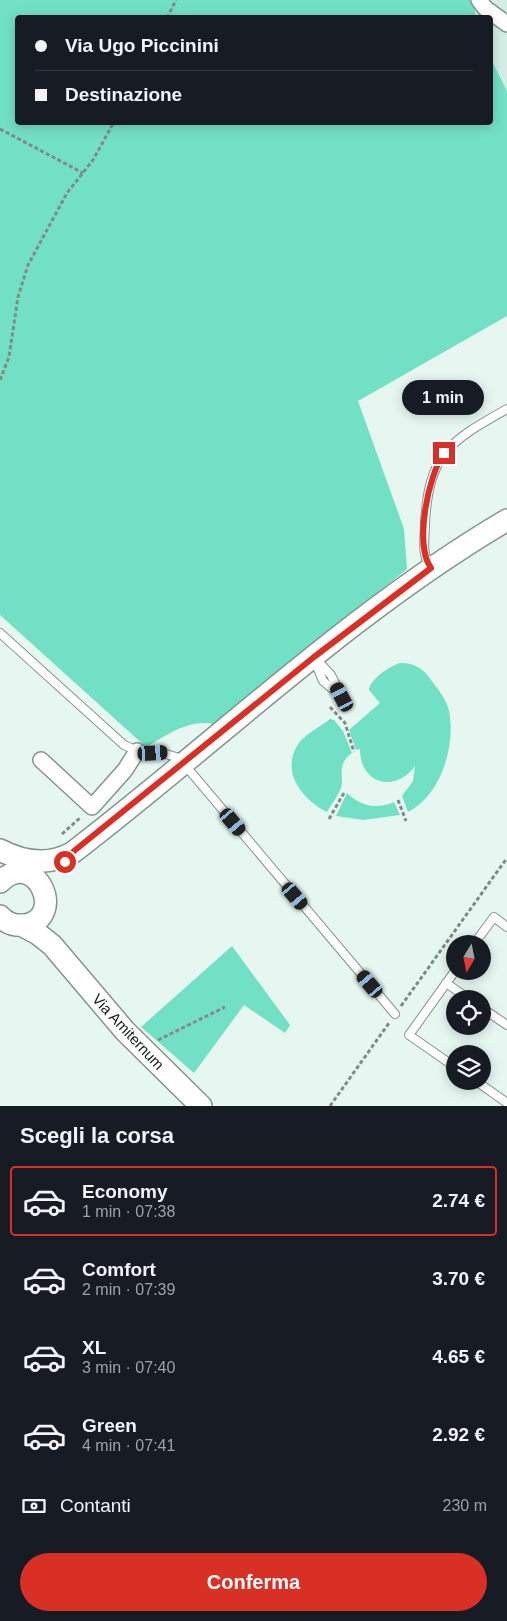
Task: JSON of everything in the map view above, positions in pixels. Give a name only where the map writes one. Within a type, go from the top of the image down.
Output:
[{"type":"main road","points":[[0,850],[27,860],[50,861],[68,843],[183,763],[314,657],[431,568],[507,520]]},
{"type":"main road","points":[[9,923],[28,924],[39,917],[68,843]]},
{"type":"main road","points":[[0,882],[14,874],[29,875],[41,884],[46,901]]},
{"type":"main road","name":"Via Amiternum","points":[[46,901],[48,928],[59,953]]},
{"type":"main road","name":"Via Amiternum","points":[[9,923],[42,937],[59,953],[115,1021],[201,1106]]},
{"type":"street","points":[[479,0],[485,8],[507,24]]},
{"type":"street","points":[[41,760],[92,807],[125,770],[137,751]]},
{"type":"lane","points":[[431,568],[426,561],[424,551],[426,503],[430,483],[438,463],[465,433],[507,409]]},
{"type":"lane","points":[[0,633],[117,740],[137,751],[148,754],[169,754],[183,763],[395,1014]]},
{"type":"lane","points":[[314,657],[331,675],[342,697],[323,681],[314,657]]},
{"type":"lane","points":[[481,935],[494,917],[507,927]]},
{"type":"lane","points":[[446,1060],[409,1035],[448,980]]},
{"type":"lane","points":[[446,983],[456,990]]},
{"type":"lane","points":[[491,1014],[507,1026]]},
{"type":"lane","points":[[489,1090],[507,1103]]},
{"type":"path","points":[[168,15],[176,0]]},
{"type":"path","points":[[0,380],[11,349],[18,297],[25,271],[67,193],[99,151],[112,125]]},
{"type":"path","points":[[0,130],[83,173]]},
{"type":"path","points":[[330,707],[345,723],[354,752]]},
{"type":"path","points":[[329,820],[345,791]]},
{"type":"path","points":[[398,800],[406,821]]},
{"type":"path","points":[[68,843],[92,807]]},
{"type":"path","points":[[330,1106],[507,858]]},
{"type":"path","points":[[144,1050],[155,1042],[225,1007]]},
{"type":"shaded area","points":[[473,0],[507,0],[507,91],[493,63],[493,15],[476,15]]},
{"type":"green space","points":[[0,0],[473,0],[476,15],[15,15],[15,125],[493,125],[493,63],[507,91],[507,316],[358,401],[404,529],[407,569],[214,724],[196,724],[178,729],[146,747],[0,615]]},
{"type":"green space","points":[[400,663],[416,666],[428,675],[447,704],[451,725],[448,754],[444,768],[429,794],[420,804],[408,812],[402,796],[413,781],[415,766],[398,780],[380,781],[372,777],[366,771],[360,749],[356,750],[349,730],[380,703],[369,690],[373,681],[386,670]]},
{"type":"green space","points":[[330,719],[334,720],[343,731],[352,753],[343,764],[341,787],[327,812],[318,807],[303,793],[293,776],[292,766],[293,756],[300,742]]},
{"type":"green space","points":[[347,793],[363,804],[381,806],[394,802],[400,815],[363,820],[336,816]]},
{"type":"green space","points":[[232,946],[290,1025],[285,1033],[244,1005],[194,1073],[141,1027]]},
{"type":"route","points":[[65,862],[74,851],[177,767],[314,657],[431,568],[424,556],[426,503],[433,472],[444,453]]}]
